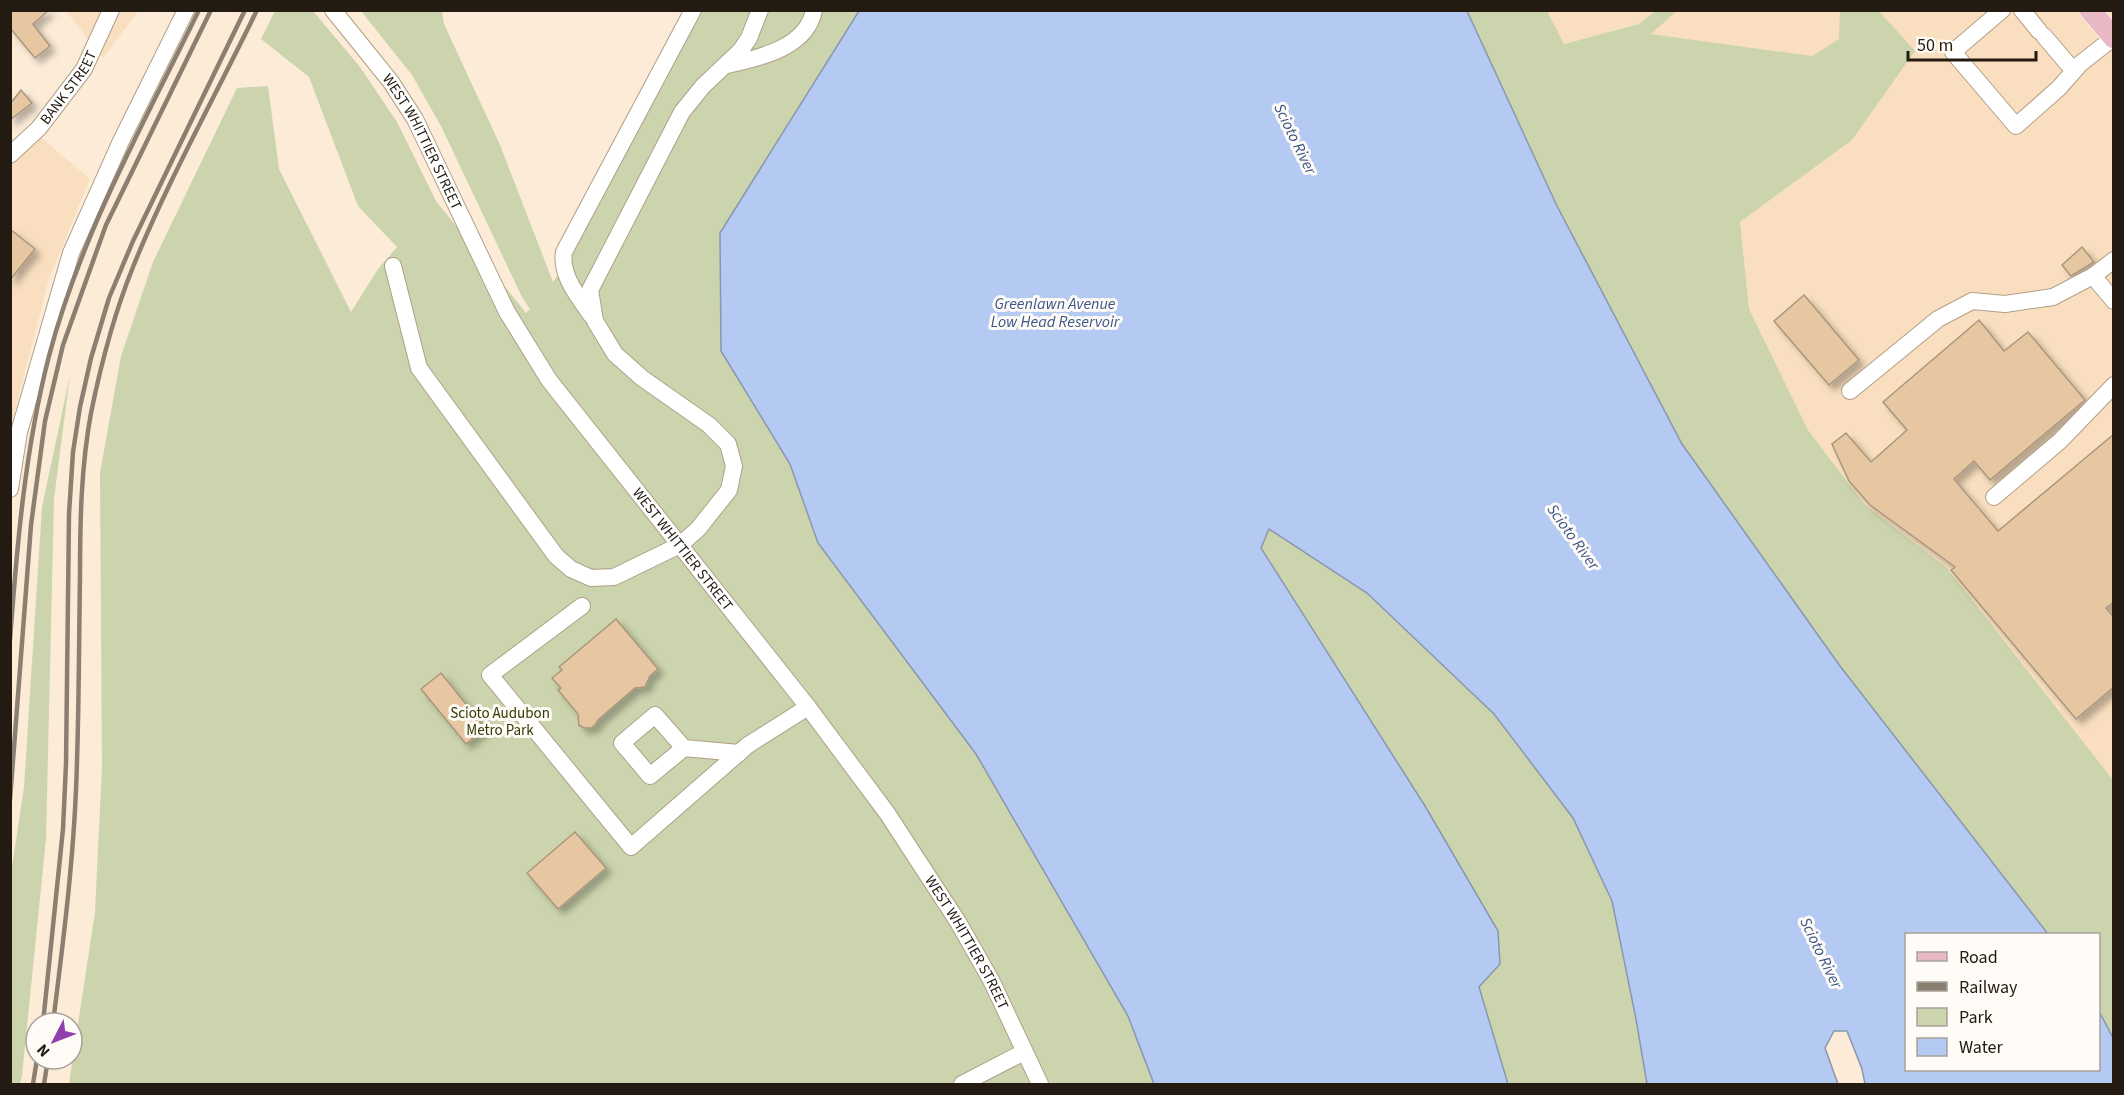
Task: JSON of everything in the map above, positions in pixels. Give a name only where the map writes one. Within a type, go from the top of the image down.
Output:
[{"type":"main road","points":[[2090,10],[2113,38]]},
{"type":"street","name":"BANK STREET","points":[[10,154],[39,128],[84,69],[111,10]]},
{"type":"street","points":[[10,489],[19,432],[71,253],[121,141],[186,10]]},
{"type":"street","name":"WEST WHITTIER STREET","points":[[333,10],[391,82],[415,119],[489,277],[527,347],[549,380],[808,707],[887,813],[958,922],[991,980],[1040,1084]]},
{"type":"street","points":[[393,266],[419,369],[555,556],[571,569],[591,578],[614,578],[680,545],[698,529],[729,490],[734,466],[728,444],[709,424],[642,378],[615,354],[565,272],[562,262],[564,252],[693,10]]},
{"type":"street","points":[[595,321],[590,290],[682,112],[703,86],[727,65],[749,38],[760,10]]},
{"type":"street","points":[[727,65],[749,60],[798,40],[808,27],[814,10]]},
{"type":"street","points":[[2002,10],[1953,52],[2016,126],[2060,88],[2073,70],[2113,38]]},
{"type":"street","points":[[2022,10],[2073,70]]},
{"type":"street","points":[[1851,391],[1938,319],[1972,301],[2005,304],[2053,297],[2093,276],[2114,260]]},
{"type":"street","points":[[2093,276],[2114,301]]},
{"type":"street","points":[[1995,497],[2060,441],[2114,385]]},
{"type":"street","points":[[582,606],[490,675],[631,847],[739,753],[808,707]]},
{"type":"street","points":[[684,748],[739,753]]},
{"type":"street","points":[[962,1084],[1024,1052]]},
{"type":"shaded area","points":[[66,11],[138,11],[103,58]]},
{"type":"shaded area","points":[[1547,11],[1655,11],[1639,24],[1563,44]]},
{"type":"shaded area","points":[[1677,11],[1840,11],[1840,39],[1812,56],[1651,34]]},
{"type":"shaded area","points":[[1879,11],[2113,11],[2113,780],[1947,568],[1865,505],[1808,430],[1749,309],[1740,222],[1852,140],[1915,51]]},
{"type":"shaded area","points":[[36,133],[90,179],[49,279],[11,426],[11,160]]},
{"type":"green space","name":"Scioto Audubon Metro Park","points":[[275,11],[313,11],[360,67],[397,122],[436,201],[526,313],[530,309],[522,297],[441,126],[412,75],[361,11],[442,11],[444,24],[500,145],[553,282],[570,258],[701,11],[859,11],[720,233],[721,351],[790,464],[818,543],[976,754],[1128,1016],[1154,1084],[69,1084],[71,1071],[84,1071],[84,1011],[80,1011],[95,912],[102,767],[100,473],[121,356],[153,262],[237,88],[268,86],[279,169],[351,312],[378,269],[397,247],[358,206],[309,77],[261,39]]},
{"type":"green space","points":[[1467,11],[1547,11],[1564,44],[1639,24],[1655,11],[1677,11],[1651,34],[1812,56],[1839,39],[1840,11],[1879,11],[1915,51],[1852,140],[1740,222],[1749,309],[1808,430],[1865,505],[1947,568],[2113,780],[2113,1038],[2100,1013],[2100,933],[2047,933],[1840,666],[1682,444],[1557,206]]},
{"type":"green space","points":[[70,375],[54,499],[46,839],[29,1011],[24,1011],[22,1075],[20,1084],[11,1084],[11,874],[24,787],[42,507]]},
{"type":"green space","points":[[1269,529],[1367,593],[1494,714],[1573,818],[1612,901],[1647,1084],[1508,1084],[1479,987],[1499,964],[1498,931],[1425,806],[1261,547]]},
{"type":"water","name":"Greenlawn Avenue Low Head Reservoir","points":[[859,11],[1467,11],[1557,206],[1682,444],[1840,666],[2047,933],[1905,933],[1905,1071],[2100,1071],[2100,1013],[2113,1038],[2113,1084],[1865,1084],[1862,1069],[1847,1031],[1834,1031],[1825,1048],[1838,1084],[1647,1084],[1612,901],[1573,818],[1494,714],[1367,593],[1269,529],[1261,548],[1425,806],[1498,931],[1500,964],[1479,987],[1508,1084],[1154,1084],[1128,1016],[976,754],[818,543],[790,464],[721,351],[720,233]]},
{"type":"building","points":[[10,10],[49,10],[33,24],[50,46],[35,58],[10,28]]},
{"type":"building","points":[[21,90],[32,103],[10,120],[10,104]]},
{"type":"building","points":[[10,229],[35,249],[10,280]]},
{"type":"building","points":[[2082,247],[2094,262],[2071,276],[2062,265]]},
{"type":"building","points":[[1804,295],[1859,360],[1829,385],[1774,321]]},
{"type":"building","points":[[1979,320],[2004,351],[2028,332],[2085,400],[1990,480],[1974,461],[1954,479],[1998,531],[2114,434],[2114,602],[2106,608],[2114,617],[2114,687],[2076,719],[1951,570],[1955,567],[1870,505],[1849,481],[1832,444],[1846,433],[1871,462],[1907,430],[1883,402]]},
{"type":"building","points":[[616,619],[658,669],[650,676],[645,687],[635,688],[595,725],[591,728],[584,728],[579,725],[578,714],[558,690],[561,688],[552,678],[562,670],[559,667]]},
{"type":"building","points":[[441,673],[485,728],[466,744],[421,689]]},
{"type":"building","points":[[575,832],[606,868],[558,909],[527,873]]},
{"type":"railway","points":[[10,640],[19,533],[28,462],[41,391],[62,311],[78,266],[115,180],[199,10]]},
{"type":"railway","points":[[10,800],[31,525],[45,421],[63,345],[106,225],[211,10]]},
{"type":"railway","points":[[44,1011],[63,829],[69,514],[73,452],[80,407],[91,358],[109,298],[133,241],[245,10]]},
{"type":"railway","points":[[54,1011],[74,827],[78,738],[81,515],[83,474],[91,413],[109,339],[133,267],[177,170],[257,10]]},
{"type":"railway","points":[[33,1084],[35,1071]]},
{"type":"railway","points":[[44,1084],[46,1071]]},
{"type":"water label","name":"Scioto River","points":[[1295,139]]},
{"type":"water label","name":"Scioto River","points":[[1573,537]]},
{"type":"water label","name":"Scioto River","points":[[1821,953]]}]
